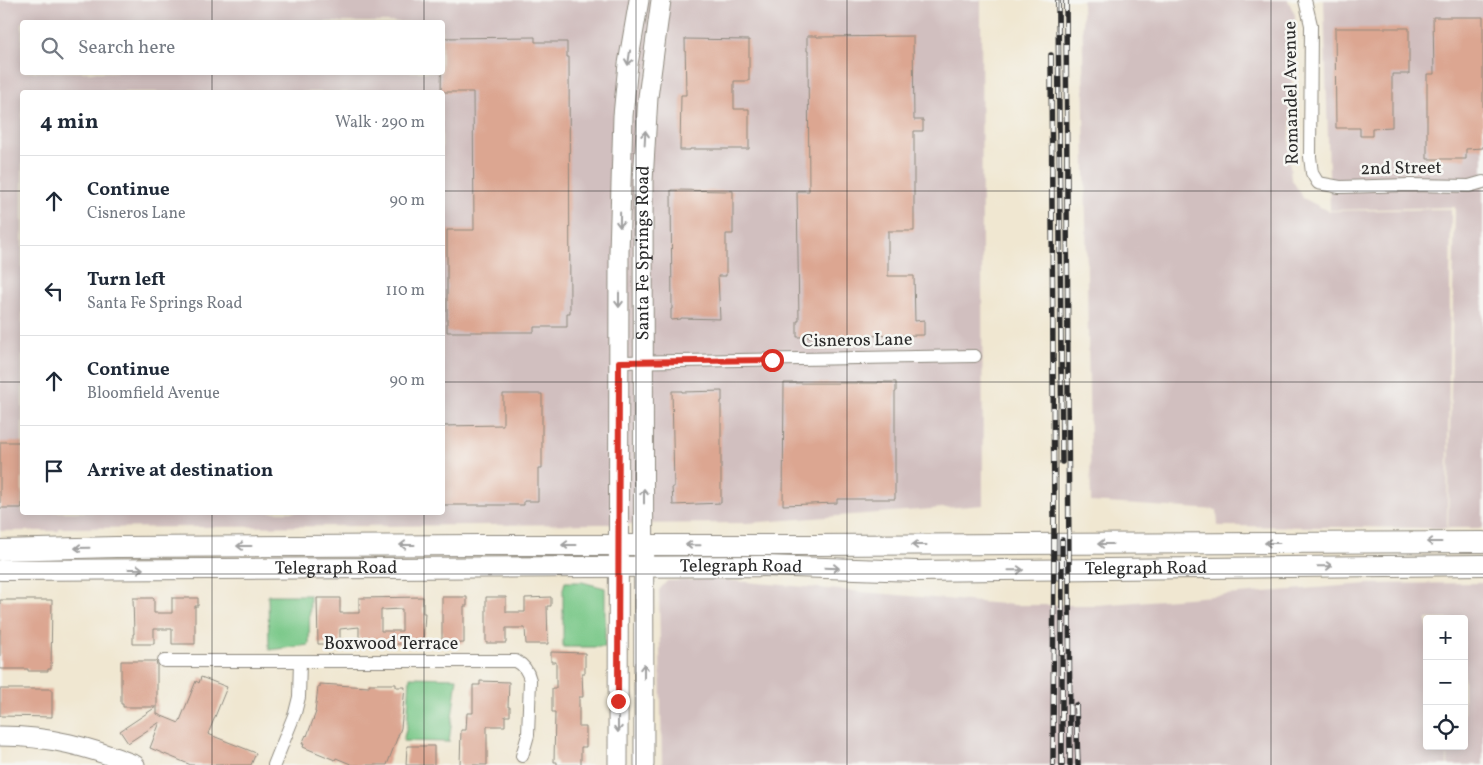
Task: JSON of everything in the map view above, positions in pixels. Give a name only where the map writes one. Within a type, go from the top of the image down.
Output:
[{"type":"main road","name":"Santa Fe Springs Road","points":[[618,765],[619,252],[623,116],[628,64],[639,0]]},
{"type":"main road","name":"Santa Fe Springs Road","points":[[644,765],[643,170],[648,97],[661,0]]},
{"type":"main road","name":"Telegraph Road","points":[[0,550],[126,547],[1483,542]]},
{"type":"main road","name":"Telegraph Road","points":[[0,570],[765,566],[916,571],[1483,565]]},
{"type":"main road","points":[[0,736],[58,740],[110,755],[135,765]]},
{"type":"street","name":"Romandel Avenue","points":[[1305,0],[1311,25],[1310,157],[1312,173],[1318,183]]},
{"type":"street","name":"2nd Street","points":[[1318,183],[1340,187],[1469,186],[1483,182]]},
{"type":"street","name":"Cisneros Lane","points":[[619,362],[975,356]]},
{"type":"street","name":"Boxwood Terrace","points":[[164,660],[516,662],[522,664],[529,674],[530,680],[528,735],[522,756]]},
{"type":"street","points":[[274,765],[299,698],[300,661]]},
{"type":"shaded area","points":[[0,0],[981,0],[983,505],[748,523],[59,528],[59,531],[0,531]]},
{"type":"shaded area","points":[[1082,0],[1288,0],[1295,15],[1289,155],[1291,178],[1303,198],[1328,211],[1451,209],[1447,528],[1218,526],[1217,510],[1091,502]]},
{"type":"shaded area","points":[[1324,0],[1483,0],[1483,528],[1448,528],[1455,207],[1330,210]]},
{"type":"shaded area","points":[[712,579],[1014,605],[1098,605],[1367,584],[1483,583],[1483,765],[1448,765],[1448,750],[1468,750],[1468,615],[1423,615],[1423,750],[1447,750],[1447,765],[662,765],[659,590],[667,581]]},
{"type":"green space","points":[[565,582],[582,582],[605,588],[605,647],[563,647],[563,589]]},
{"type":"green space","points":[[268,595],[310,595],[309,645],[269,650]]},
{"type":"green space","points":[[410,677],[457,678],[449,742],[403,741],[407,726]]},
{"type":"building","points":[[1433,17],[1483,17],[1483,148],[1466,149],[1466,159],[1427,159],[1427,74],[1434,74]]},
{"type":"building","points":[[1335,28],[1409,28],[1409,74],[1392,74],[1392,127],[1372,128],[1372,136],[1360,136],[1360,128],[1336,128]]},
{"type":"building","points":[[807,36],[913,36],[914,120],[923,120],[923,131],[914,131],[914,231],[888,231],[888,276],[914,276],[915,321],[924,320],[924,335],[797,337],[797,321],[799,321],[797,191],[809,191]]},
{"type":"building","points":[[535,37],[535,42],[567,42],[567,57],[569,57],[570,313],[567,313],[567,327],[534,327],[534,332],[447,332],[447,230],[474,230],[473,92],[445,92],[445,90],[441,90],[441,75],[445,75],[445,38]]},
{"type":"building","points":[[685,39],[749,40],[749,81],[734,81],[734,109],[749,109],[749,149],[680,150],[681,95],[686,95]]},
{"type":"building","points":[[671,190],[733,191],[733,234],[726,234],[726,276],[718,276],[720,319],[681,318],[671,320]]},
{"type":"building","points":[[896,382],[895,499],[837,499],[837,503],[783,505],[784,383]]},
{"type":"building","points":[[672,391],[722,391],[721,503],[673,505]]},
{"type":"building","points":[[503,394],[542,394],[542,469],[538,469],[538,501],[524,501],[524,505],[445,505],[445,426],[503,425]]},
{"type":"building","points":[[0,442],[20,442],[20,508],[0,508]]},
{"type":"building","points":[[423,597],[423,613],[425,613],[423,644],[359,644],[359,627],[340,629],[340,644],[318,644],[317,598],[340,598],[340,613],[359,613],[359,598]],"holes":[[[402,609],[402,631],[381,631],[381,610]]]},
{"type":"building","points":[[442,597],[467,597],[467,606],[464,606],[464,643],[442,644]]},
{"type":"building","points":[[486,597],[506,597],[506,612],[525,612],[525,598],[551,597],[551,606],[547,606],[548,644],[526,644],[525,628],[506,628],[506,643],[486,643]]},
{"type":"building","points":[[133,598],[154,598],[154,613],[172,613],[172,598],[198,598],[198,606],[195,606],[195,644],[172,644],[172,629],[154,629],[154,644],[133,644]]},
{"type":"building","points":[[0,600],[52,600],[51,669],[48,669],[48,671],[28,671],[28,669],[0,669]]},
{"type":"building","points":[[551,652],[585,653],[585,673],[582,673],[583,697],[579,697],[579,727],[586,727],[586,747],[581,747],[581,765],[557,765],[557,762],[554,762],[555,712],[552,712],[552,688],[556,688],[556,662],[551,662]]},
{"type":"building","points":[[121,661],[156,661],[157,714],[179,723],[196,681],[199,683],[201,677],[227,687],[208,734],[256,753],[251,765],[191,765],[150,748],[160,722],[128,743],[120,731],[156,707],[123,707],[123,704],[121,704]]},
{"type":"building","points":[[480,681],[509,682],[508,707],[510,707],[510,716],[505,716],[505,726],[487,726],[487,765],[460,765],[461,730],[466,730],[467,713],[473,713],[473,685],[480,685]]},
{"type":"building","points":[[320,684],[369,687],[369,684],[396,684],[396,687],[405,687],[401,728],[387,765],[353,765],[303,747],[304,744],[302,744],[316,712],[318,687],[320,687]]},
{"type":"building","points":[[0,689],[52,689],[52,717],[1,716]]},
{"type":"building","points":[[407,746],[434,746],[434,765],[406,765]]},
{"type":"railway","points":[[1058,0],[1062,462]]},
{"type":"railway","points":[[1066,0],[1070,765]]},
{"type":"railway","points":[[1051,55],[1054,514],[1053,765]]},
{"type":"railway","points":[[1062,540],[1062,765]]},
{"type":"railway","points":[[1076,705],[1078,765]]},
{"type":"route","points":[[618,701],[619,362],[772,360]]}]
